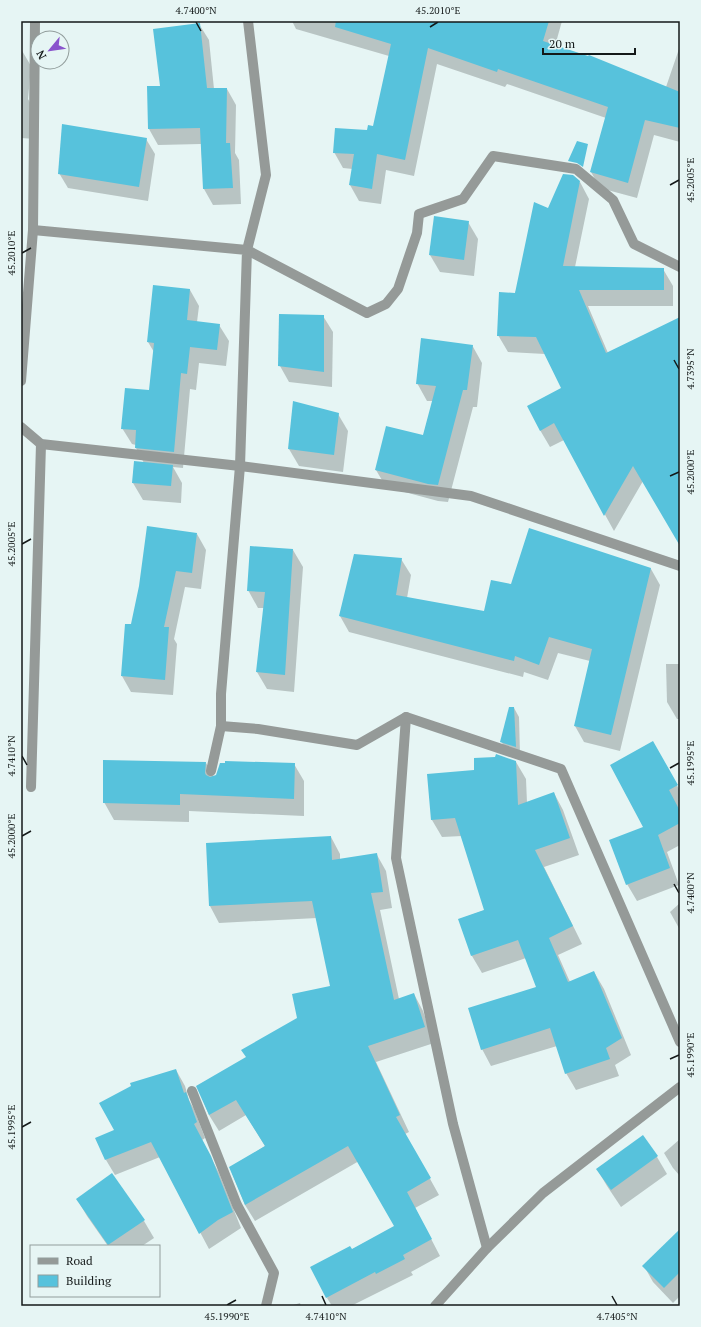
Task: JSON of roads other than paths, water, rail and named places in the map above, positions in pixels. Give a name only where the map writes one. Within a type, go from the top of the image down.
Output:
[{"type":"street","points":[[21,381],[33,230],[35,21]]},
{"type":"street","points":[[211,771],[221,726],[220,694],[240,466],[247,250],[266,175],[248,21]]},
{"type":"street","points":[[33,230],[247,250],[367,313],[386,304],[398,289],[417,233],[419,214],[463,198],[493,156],[576,169],[613,200],[634,244],[680,267]]},
{"type":"street","points":[[21,427],[41,444],[240,466],[471,496],[680,566]]},
{"type":"street","points":[[31,786],[41,444]]},
{"type":"street","points":[[221,726],[258,729],[357,745],[406,717],[561,769],[680,1042]]},
{"type":"street","points":[[406,717],[396,858],[453,1124],[488,1248]]},
{"type":"street","points":[[435,1306],[488,1248],[543,1193],[680,1087]]},
{"type":"street","points":[[192,1091],[237,1205],[274,1273],[266,1306]]}]
